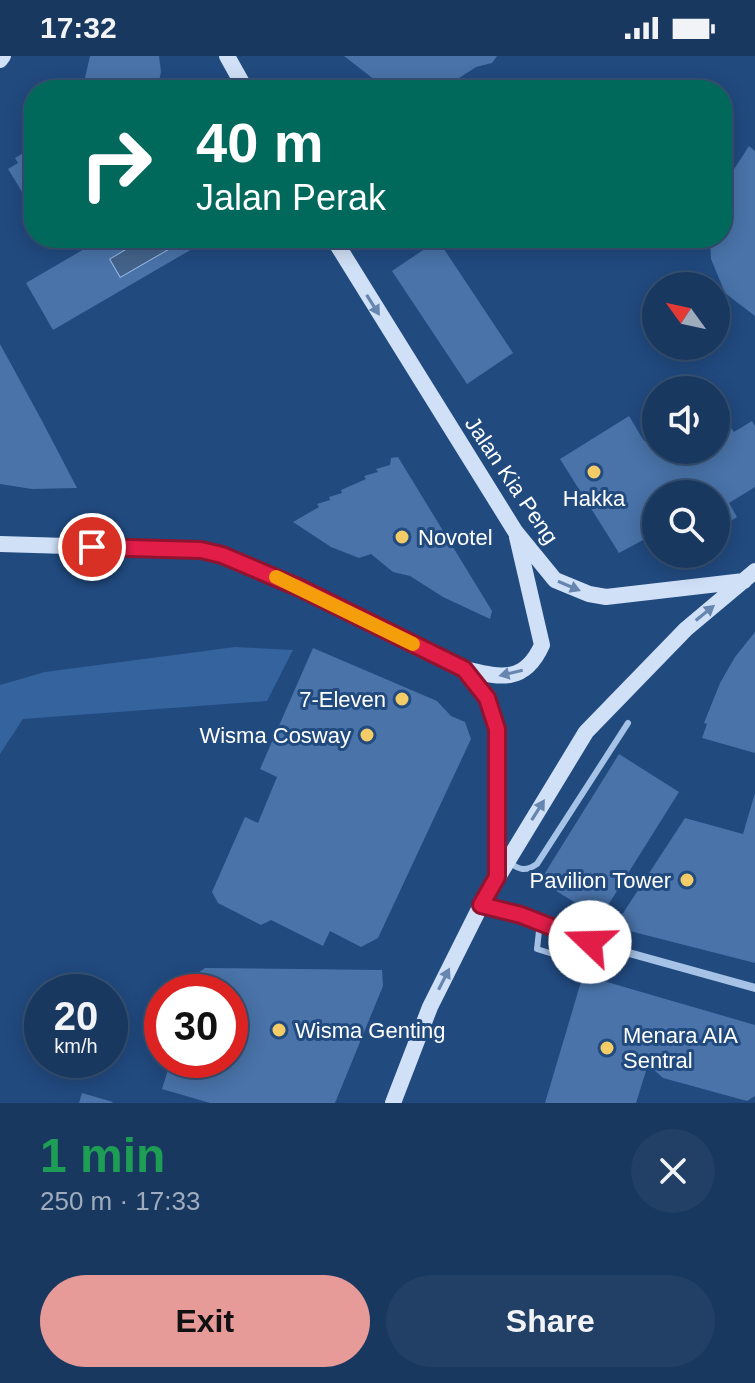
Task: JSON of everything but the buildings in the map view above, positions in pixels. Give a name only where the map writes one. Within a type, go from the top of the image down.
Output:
[{"type":"street","points":[[227,56],[240,80]]},
{"type":"street","name":"Jalan Kia Peng","points":[[339,248],[515,531],[555,580],[589,594],[628,596],[749,576]]},
{"type":"street","points":[[0,544],[201,550],[222,555],[300,588],[464,669],[497,676],[524,671],[542,645],[515,531]]},
{"type":"street","points":[[395,1101],[430,1007],[481,905],[586,732],[663,651],[749,576]]},
{"type":"street","points":[[464,669],[487,698],[497,729],[497,877]]},
{"type":"street","points":[[481,905],[540,922],[590,942],[755,988]]},
{"type":"lane","points":[[507,861],[520,870],[528,870],[537,864],[628,723]]},
{"type":"lane","points":[[540,922],[537,949],[578,962],[590,942]]},
{"type":"shaded area","points":[[127,248],[172,248],[120,278],[109,259]]},
{"type":"shaded area","points":[[235,647],[293,650],[267,701],[23,719],[0,754],[0,685],[45,672]]},
{"type":"slow traffic","points":[[276,577],[413,644]]},
{"type":"place","name":"Hakka","points":[[594,472]]},
{"type":"place","name":"Novotel","points":[[402,537]]},
{"type":"place","name":"7-Eleven","points":[[402,699]]},
{"type":"place","name":"Wisma Cosway","points":[[367,735]]},
{"type":"place","name":"Pavilion Tower","points":[[687,880]]},
{"type":"place","name":"Wisma Genting","points":[[279,1030]]},
{"type":"place","name":"Menara AIA Sentral","points":[[607,1048]]},
{"type":"route","points":[[92,547],[201,550],[222,555],[300,588],[464,669],[487,698],[497,729],[497,877],[481,905],[521,915],[590,942]]}]
